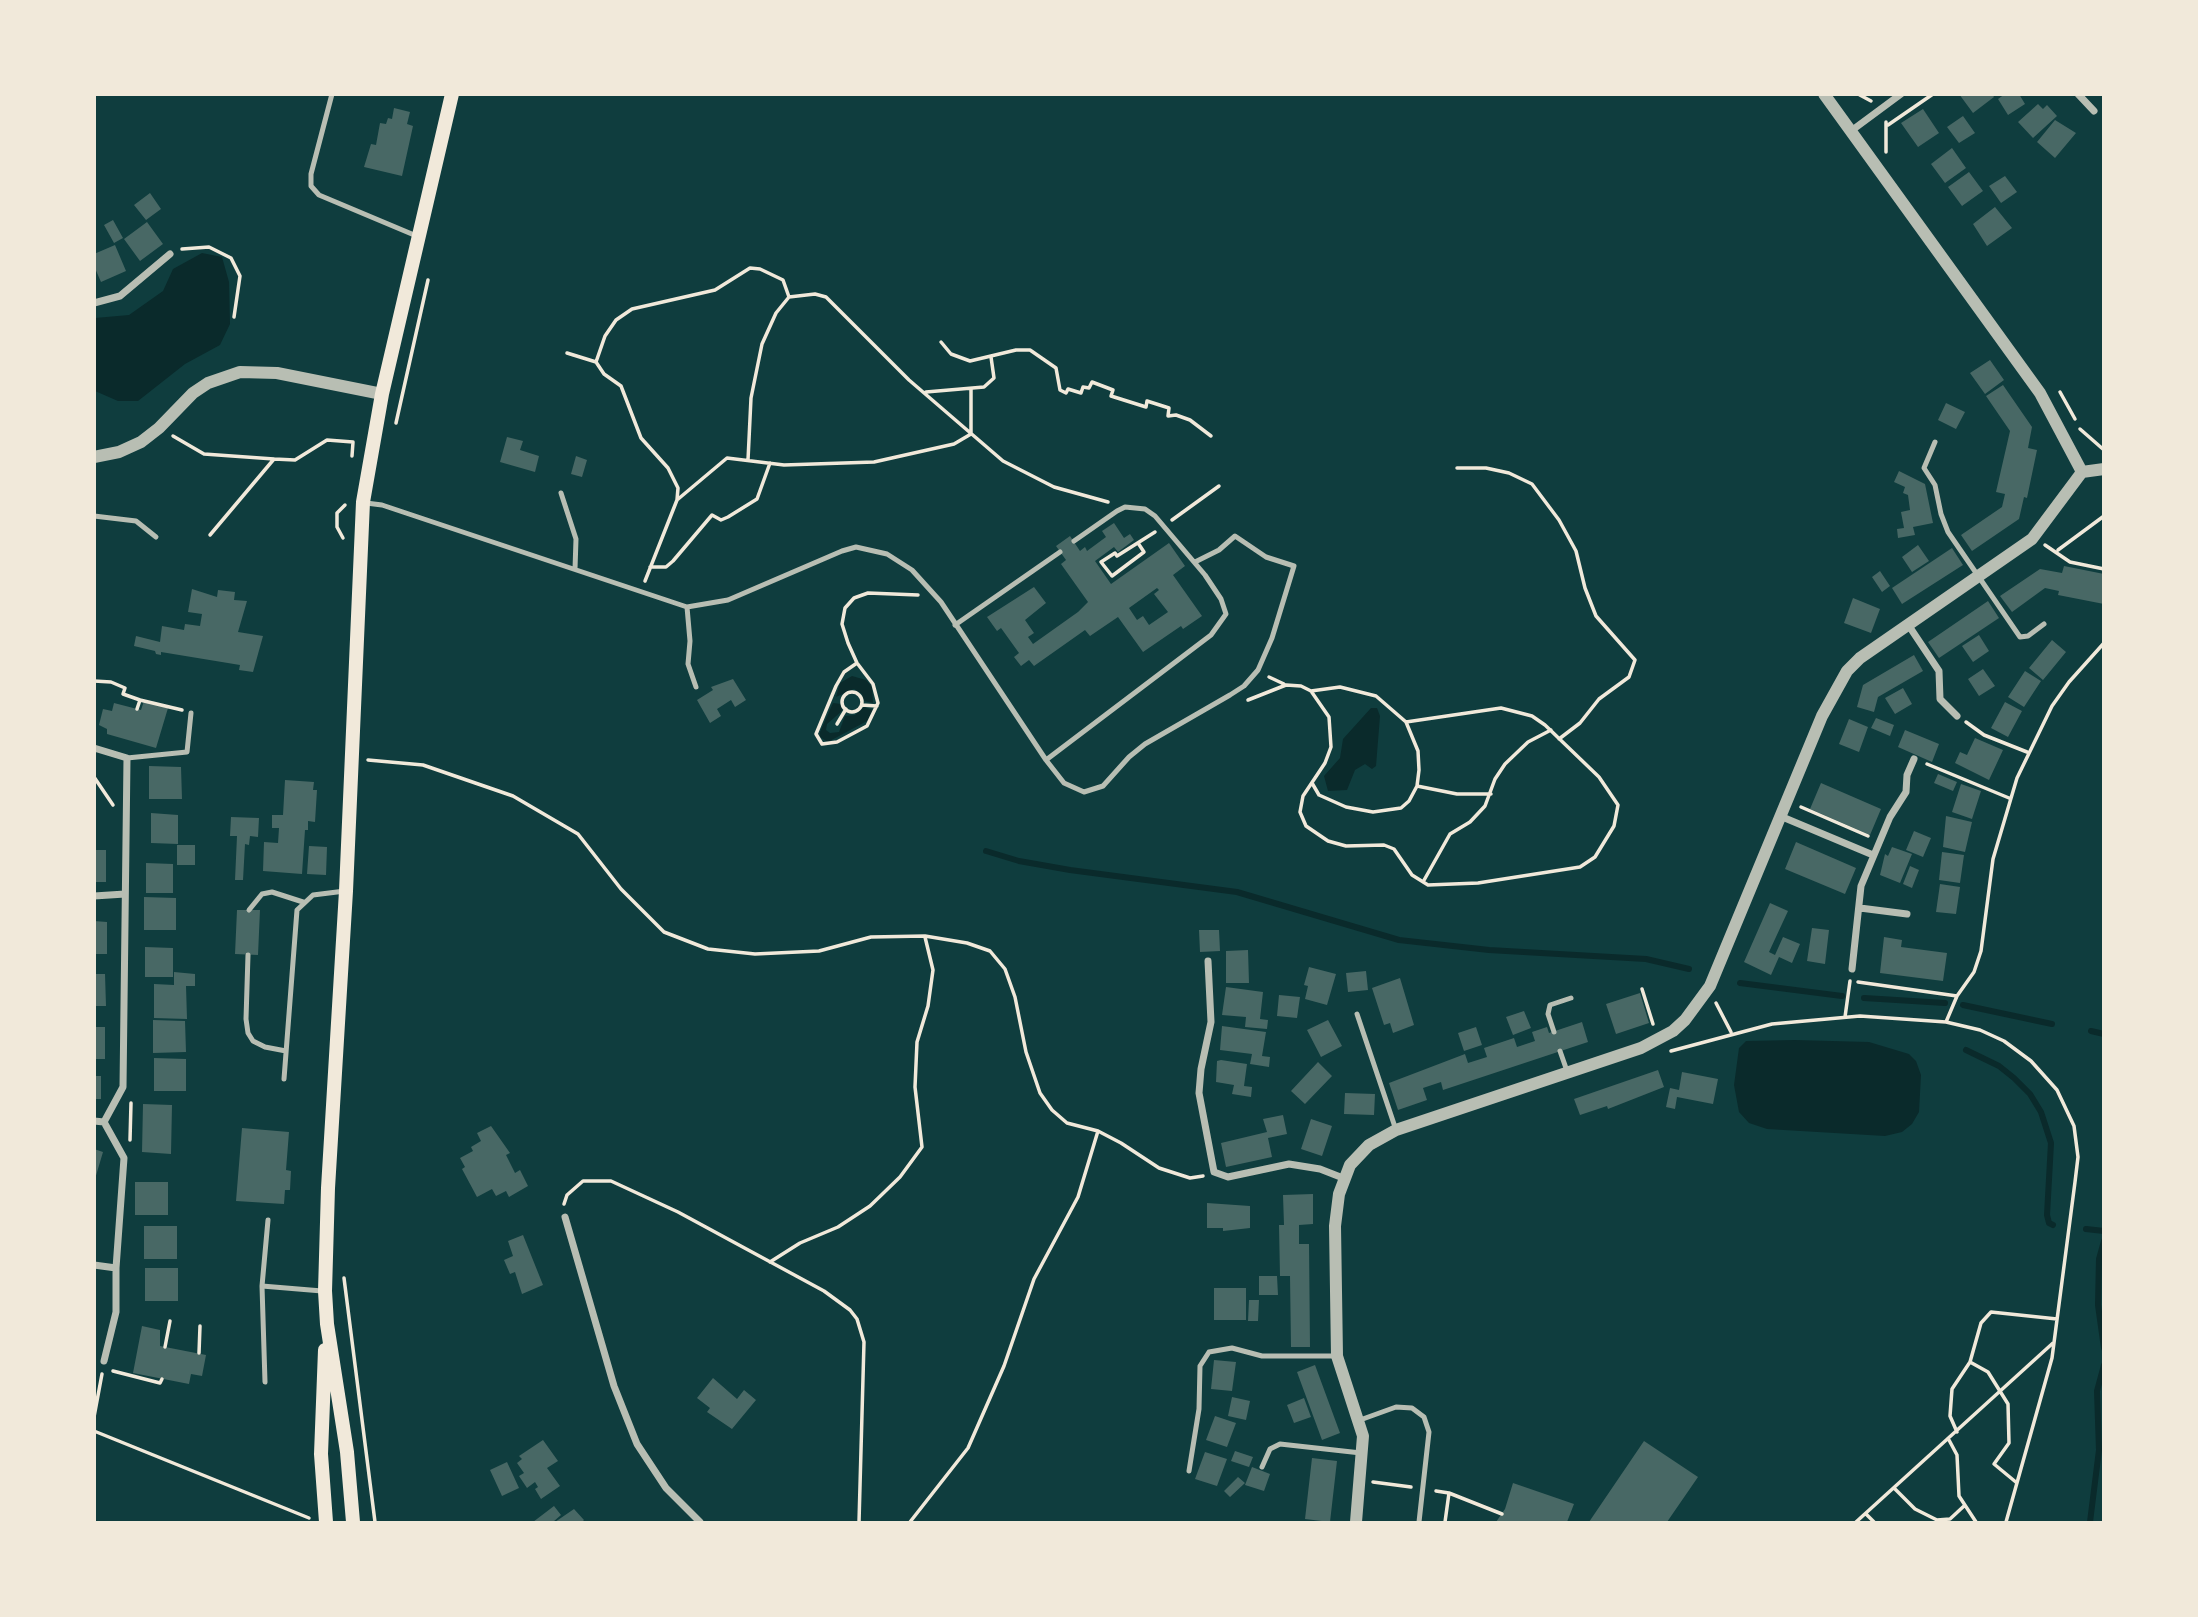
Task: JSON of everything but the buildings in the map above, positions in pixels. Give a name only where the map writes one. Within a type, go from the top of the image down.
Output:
[{"type":"main road","points":[[353,1522],[346,1441],[327,1324],[325,1291],[363,502],[371,444],[452,94]]},
{"type":"main road","points":[[326,1522],[321,1454],[327,1324]]},
{"type":"street","points":[[1824,94],[2040,393],[2082,472]]},
{"type":"street","points":[[1851,131],[1901,94]]},
{"type":"street","points":[[2078,94],[2094,110]]},
{"type":"street","points":[[94,303],[120,296],[170,254]]},
{"type":"street","points":[[94,457],[119,452],[141,442],[159,428],[192,393],[208,383],[240,372],[277,373],[382,394]]},
{"type":"street","points":[[1356,1522],[1363,1453],[1360,1420],[1337,1356],[1335,1226],[1343,1178],[1358,1155],[1396,1130],[1641,1048],[1658,1040],[1685,1020],[1710,986],[1829,700],[1847,671],[1860,658],[1980,578],[2032,539],[2082,472],[2104,470]]},
{"type":"street","points":[[1909,626],[1939,671],[1940,699],[1957,716]]},
{"type":"street","points":[[94,748],[127,758],[123,1087],[104,1122]]},
{"type":"street","points":[[1852,969],[1860,890],[1879,841],[1906,792],[1907,775],[1914,759]]},
{"type":"street","points":[[1780,816],[1873,855]]},
{"type":"street","points":[[94,896],[125,894]]},
{"type":"street","points":[[1860,908],[1907,914]]},
{"type":"street","points":[[1208,961],[1211,1022],[1199,1093],[1214,1172],[1228,1177],[1289,1164],[1320,1168],[1343,1178]]},
{"type":"street","points":[[94,1121],[104,1122]]},
{"type":"street","points":[[104,1122],[124,1158],[116,1268],[117,1312],[104,1361]]},
{"type":"street","points":[[565,1217],[614,1386],[637,1444],[666,1488],[700,1522]]},
{"type":"street","points":[[94,1265],[116,1268]]},
{"type":"lane","points":[[332,94],[311,174],[311,186],[319,195],[419,237]]},
{"type":"lane","points":[[1935,442],[1924,464],[1935,485],[1944,523],[2020,637],[2028,636],[2044,624]]},
{"type":"lane","points":[[561,493],[576,539],[575,569]]},
{"type":"lane","points":[[363,502],[382,505],[687,607],[729,600],[817,559],[856,547],[872,549],[899,561],[934,594],[1064,783],[1074,789],[1092,792],[1103,786],[1129,757],[1145,744],[1244,686],[1258,670],[1272,638],[1294,566],[1266,557],[1235,536],[1227,545],[1195,562]]},
{"type":"lane","points":[[1046,760],[1211,635],[1223,622],[1226,614],[1221,599],[1195,562],[1164,526],[1145,509],[1125,507],[1074,541]]},
{"type":"lane","points":[[94,516],[136,522],[156,537]]},
{"type":"lane","points":[[955,625],[1060,552]]},
{"type":"lane","points":[[687,607],[690,641],[688,664],[696,687]]},
{"type":"lane","points":[[127,758],[187,752],[191,713]]},
{"type":"lane","points":[[284,1079],[297,910],[313,895],[346,891]]},
{"type":"lane","points":[[249,910],[262,894],[272,892],[303,902]]},
{"type":"lane","points":[[248,955],[248,1033],[253,1041],[265,1047],[286,1051]]},
{"type":"lane","points":[[1554,1032],[1548,1014],[1550,1005],[1571,998]]},
{"type":"lane","points":[[1357,1014],[1396,1130]]},
{"type":"lane","points":[[1560,1051],[1568,1074]]},
{"type":"lane","points":[[265,1381],[262,1286],[268,1220]]},
{"type":"lane","points":[[262,1286],[325,1291]]},
{"type":"lane","points":[[1189,1471],[1199,1409],[1200,1366],[1209,1352],[1232,1348],[1262,1356],[1337,1356]]},
{"type":"lane","points":[[1360,1420],[1396,1407],[1412,1408],[1424,1417],[1429,1432],[1419,1522]]},
{"type":"lane","points":[[1262,1467],[1270,1449],[1280,1444],[1363,1453]]},
{"type":"path","points":[[1888,125],[1933,94]]},
{"type":"path","points":[[170,254],[189,246],[209,247],[231,258],[240,276],[234,317]]},
{"type":"path","points":[[596,362],[605,336],[616,320],[632,309],[715,290],[750,268],[770,272],[783,280],[789,297]]},
{"type":"path","points":[[748,460],[751,398],[762,344],[776,313],[789,297],[815,293],[825,297],[924,392],[1003,461],[1029,477],[1054,487],[1104,498],[1117,511]]},
{"type":"path","points":[[941,342],[962,360],[1030,350],[1056,368],[1060,390],[1066,393],[1068,389],[1081,393],[1083,387],[1089,388],[1091,382],[1113,390],[1111,396],[1146,407],[1147,401],[1169,408],[1168,416],[1176,415],[1190,420],[1212,436]]},
{"type":"path","points":[[567,354],[596,362],[604,374],[621,387],[641,438],[674,479],[677,500]]},
{"type":"path","points":[[924,392],[984,387],[994,378],[991,357]]},
{"type":"path","points":[[971,389],[971,434]]},
{"type":"path","points":[[159,428],[204,454],[295,460],[327,440],[371,444]]},
{"type":"path","points":[[640,593],[677,500],[720,461],[874,462],[954,444],[971,434]]},
{"type":"path","points":[[210,535],[274,459]]},
{"type":"path","points":[[650,567],[666,567],[712,515],[721,520],[757,499],[770,463]]},
{"type":"path","points":[[1457,468],[1498,470],[1532,484],[1559,520],[1576,551],[1585,588],[1596,616],[1634,660],[1629,677],[1598,699],[1580,723],[1559,739]]},
{"type":"path","points":[[1138,543],[1144,552],[1112,576],[1101,562],[1138,543],[1219,486]]},
{"type":"path","points":[[2057,551],[2104,516]]},
{"type":"path","points":[[2032,539],[2057,551],[2070,562],[2104,569]]},
{"type":"path","points":[[857,663],[844,672],[830,700],[816,734],[822,744],[836,742],[867,726],[877,706],[877,694],[857,663],[842,624],[845,608],[855,598],[867,593],[934,594]]},
{"type":"path","points":[[1946,1022],[1957,996],[1974,972],[1981,951],[1993,859],[2009,798],[2027,752],[2069,682],[2104,643]]},
{"type":"path","points":[[1258,670],[1286,685],[1301,686],[1311,691],[1329,717],[1331,747],[1325,763],[1303,796],[1300,812],[1313,834],[1346,846],[1384,845],[1394,849],[1412,875],[1423,882],[1440,886],[1508,880],[1580,867],[1595,857],[1614,826],[1618,805],[1599,777],[1551,730],[1532,716],[1501,708],[1406,722]]},
{"type":"path","points":[[94,681],[125,688],[124,694],[140,700],[191,713]]},
{"type":"path","points":[[1246,701],[1286,685]]},
{"type":"path","points":[[1311,691],[1340,688],[1376,696],[1406,722],[1418,751],[1418,786],[1401,808],[1373,812],[1333,803],[1319,795],[1311,783]]},
{"type":"path","points":[[846,709],[843,701],[845,695],[854,693],[860,696],[862,705]]},
{"type":"path","points":[[137,709],[140,700]]},
{"type":"path","points":[[830,700],[843,701]]},
{"type":"path","points":[[846,709],[855,711],[862,705],[877,706]]},
{"type":"path","points":[[837,724],[846,709]]},
{"type":"path","points":[[1957,716],[1984,735],[2027,752]]},
{"type":"path","points":[[1423,882],[1450,834],[1478,815],[1491,794],[1494,779],[1505,764],[1528,742],[1551,730]]},
{"type":"path","points":[[1914,759],[2009,798]]},
{"type":"path","points":[[366,760],[423,765],[513,796],[578,834],[621,889],[664,932],[708,949],[755,954],[819,951],[871,937],[925,936],[967,943],[990,951],[1005,969],[1015,996],[1026,1052],[1041,1093],[1052,1110],[1067,1123],[1098,1131],[1168,1172],[1190,1178],[1214,1172]]},
{"type":"path","points":[[94,777],[126,825]]},
{"type":"path","points":[[1418,786],[1457,794],[1491,794]]},
{"type":"path","points":[[1786,800],[1879,841]]},
{"type":"path","points":[[770,1262],[800,1243],[838,1227],[870,1206],[900,1177],[922,1147],[915,1087],[917,1042],[928,1006],[933,970],[925,936]]},
{"type":"path","points":[[1844,1017],[1852,969]]},
{"type":"path","points":[[1850,981],[1957,996]]},
{"type":"path","points":[[1710,986],[1731,1032]]},
{"type":"path","points":[[1642,989],[1658,1040]]},
{"type":"path","points":[[1641,1048],[1677,1051],[1731,1032],[1765,1025],[1844,1017],[1946,1022],[1980,1030],[2019,1051],[2050,1082],[2071,1113],[2078,1157],[2054,1342],[2006,1522]]},
{"type":"path","points":[[123,1087],[131,1097],[129,1150],[124,1158]]},
{"type":"path","points":[[910,1522],[968,1448],[1004,1366],[1034,1279],[1078,1197],[1098,1131]]},
{"type":"path","points":[[565,1217],[567,1195],[583,1181],[602,1179],[678,1212],[840,1302],[857,1320],[862,1330],[864,1360],[859,1522]]},
{"type":"path","points":[[344,1265],[346,1304],[375,1522]]},
{"type":"path","points":[[1957,1432],[1950,1416],[1952,1389],[1970,1362],[1981,1323],[1992,1311],[2057,1320]]},
{"type":"path","points":[[165,1347],[170,1321]]},
{"type":"path","points":[[199,1353],[200,1326]]},
{"type":"path","points":[[1856,1522],[2054,1342]]},
{"type":"path","points":[[1970,1362],[1988,1372],[2008,1404],[2010,1434],[2006,1451],[1994,1464],[2017,1483]]},
{"type":"path","points":[[94,1417],[103,1368],[160,1383],[162,1379]]},
{"type":"path","points":[[94,1431],[312,1519],[312,1522]]},
{"type":"path","points":[[1949,1440],[1957,1455],[1959,1496],[1976,1522]]},
{"type":"path","points":[[1895,1488],[1915,1509],[1937,1520],[1950,1520],[1964,1506]]},
{"type":"path","points":[[1445,1522],[1449,1493]]},
{"type":"path","points":[[1866,1514],[1874,1522]]},
{"type":"water","points":[[202,253],[222,257],[229,282],[230,324],[220,345],[185,364],[138,401],[118,401],[95,391],[95,318],[129,315],[163,291],[173,269]]},
{"type":"water","points":[[852,676],[866,680],[872,687],[873,703],[864,701],[862,694],[854,689],[836,697],[840,683]]},
{"type":"water","points":[[833,703],[841,704],[842,711],[827,724],[826,730],[830,733],[839,732],[845,716],[855,715],[864,707],[873,710],[867,721],[828,742],[820,737],[820,732]]},
{"type":"water","points":[[1371,708],[1377,708],[1380,716],[1376,766],[1372,769],[1365,764],[1355,770],[1347,790],[1328,791],[1324,776],[1340,758],[1343,739]]},
{"type":"water","points":[[1746,1041],[1869,1042],[1909,1054],[1916,1061],[1921,1075],[1919,1112],[1912,1124],[1902,1132],[1885,1136],[1767,1129],[1749,1123],[1739,1112],[1734,1085],[1739,1048]]},
{"type":"waterway","points":[[986,851],[1019,861],[1070,870],[1237,892],[1399,940],[1489,950],[1646,959],[1689,969]]},
{"type":"waterway","points":[[1740,983],[1842,996]]},
{"type":"waterway","points":[[1864,998],[1945,1003]]},
{"type":"waterway","points":[[1963,1005],[2052,1024]]},
{"type":"waterway","points":[[2091,1031],[2104,1034]]},
{"type":"waterway","points":[[1966,1050],[1999,1066],[2014,1078],[2030,1094],[2041,1112],[2051,1143],[2047,1215],[2049,1223],[2053,1225]]},
{"type":"waterway","points":[[2086,1229],[2104,1231]]},
{"type":"waterway","points":[[2104,1241],[2099,1259],[2098,1305],[2104,1348]]},
{"type":"waterway","points":[[2090,1522],[2099,1450],[2097,1391],[2104,1365]]}]
